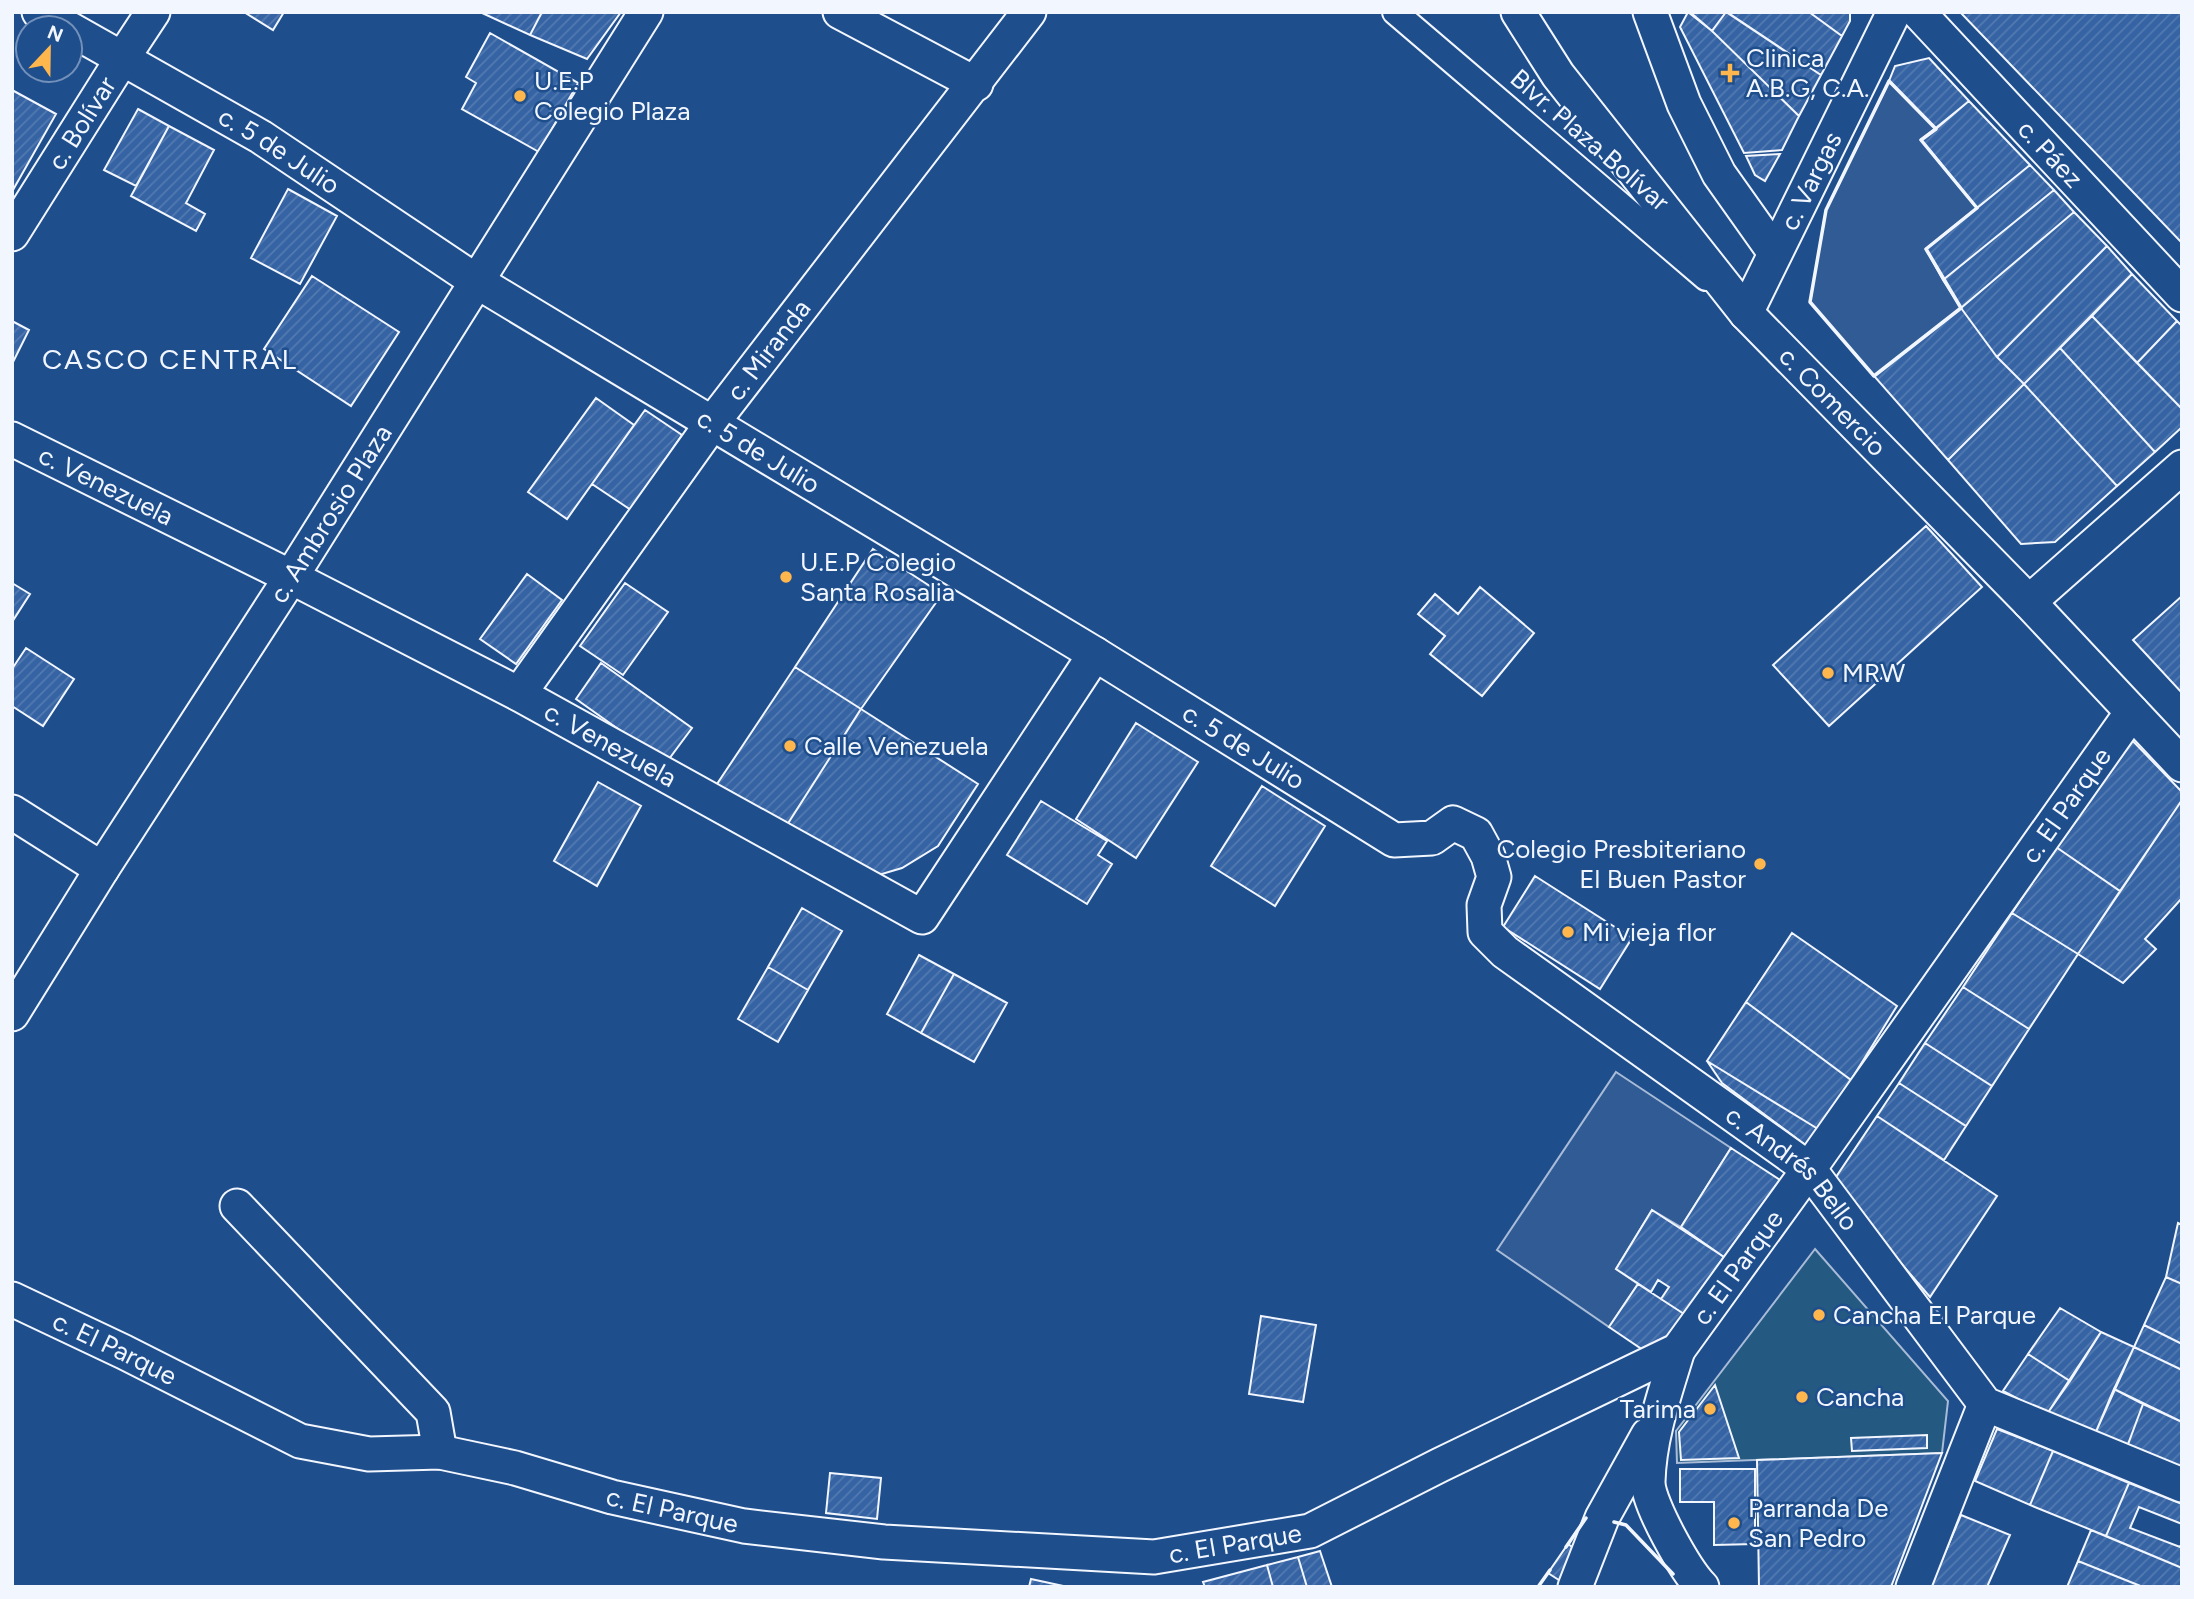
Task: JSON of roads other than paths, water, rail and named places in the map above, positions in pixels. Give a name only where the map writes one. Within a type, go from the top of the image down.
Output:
[{"type":"street","name":"c. Bolívar","points":[[12,234],[153,12]]},
{"type":"street","name":"c. Ambrosio Plaza","points":[[12,1014],[102,869],[291,577],[646,12]]},
{"type":"street","points":[[839,12],[976,84]]},
{"type":"street","name":"c. Miranda","points":[[519,694],[713,422],[1029,12]]},
{"type":"street","name":"Blvr. Plaza Bolívar","points":[[1395,12],[1746,313]]},
{"type":"street","name":"c. Comercio","points":[[1518,12],[1558,75],[1746,313],[2028,602],[2182,765]]},
{"type":"street","points":[[1650,12],[1684,104],[1719,174],[1775,253]]},
{"type":"street","name":"c. Vargas","points":[[1746,313],[1894,12]]},
{"type":"street","name":"c. Páez","points":[[1918,12],[2182,295]]},
{"type":"street","name":"c. 5 de Julio","points":[[84,37],[261,137],[476,281],[1095,654],[1394,840],[1432,838],[1453,823]]},
{"type":"street","name":"c. Venezuela","points":[[12,439],[519,694],[922,917],[1095,654]]},
{"type":"street","points":[[2028,602],[2182,467]]},
{"type":"street","name":"c. El Parque","points":[[12,1300],[124,1352],[300,1441],[369,1454],[440,1452],[515,1468],[612,1497],[744,1526],[884,1542],[1154,1556],[1310,1531],[1453,1458],[1678,1350],[2132,712]]},
{"type":"street","points":[[12,812],[102,869]]},
{"type":"street","name":"c. Andrés Bello","points":[[1453,823],[1476,834],[1488,856],[1494,877],[1484,905],[1485,932],[1505,952],[1809,1169],[1985,1404]]},
{"type":"street","points":[[237,1206],[433,1412],[440,1452]]},
{"type":"street","points":[[1678,1350],[1657,1417],[1648,1485],[1670,1540],[1702,1587]]},
{"type":"street","points":[[1913,1587],[1985,1404],[2182,1485]]},
{"type":"street","points":[[1576,1587],[1602,1518],[1657,1417]]},
{"type":"place","name":"Clinica A.B.G, C.A.","points":[[1730,73]]},
{"type":"place","name":"U.E.P Colegio Plaza","points":[[520,96]]},
{"type":"place","name":"U.E.P Colegio Santa Rosalia","points":[[786,577]]},
{"type":"place","name":"MRW","points":[[1828,673]]},
{"type":"place","name":"Calle Venezuela","points":[[790,746]]},
{"type":"place","name":"Colegio Presbiteriano El Buen Pastor","points":[[1760,864]]},
{"type":"place","name":"Mi vieja flor","points":[[1568,932]]},
{"type":"place","name":"Cancha El Parque","points":[[1819,1315]]},
{"type":"place","name":"Cancha","points":[[1802,1397]]},
{"type":"place","name":"Tarima","points":[[1710,1409]]},
{"type":"place","name":"Parranda De San Pedro","points":[[1734,1523]]},
{"type":"district","name":"CASCO CENTRAL","points":[[170,359]]}]
